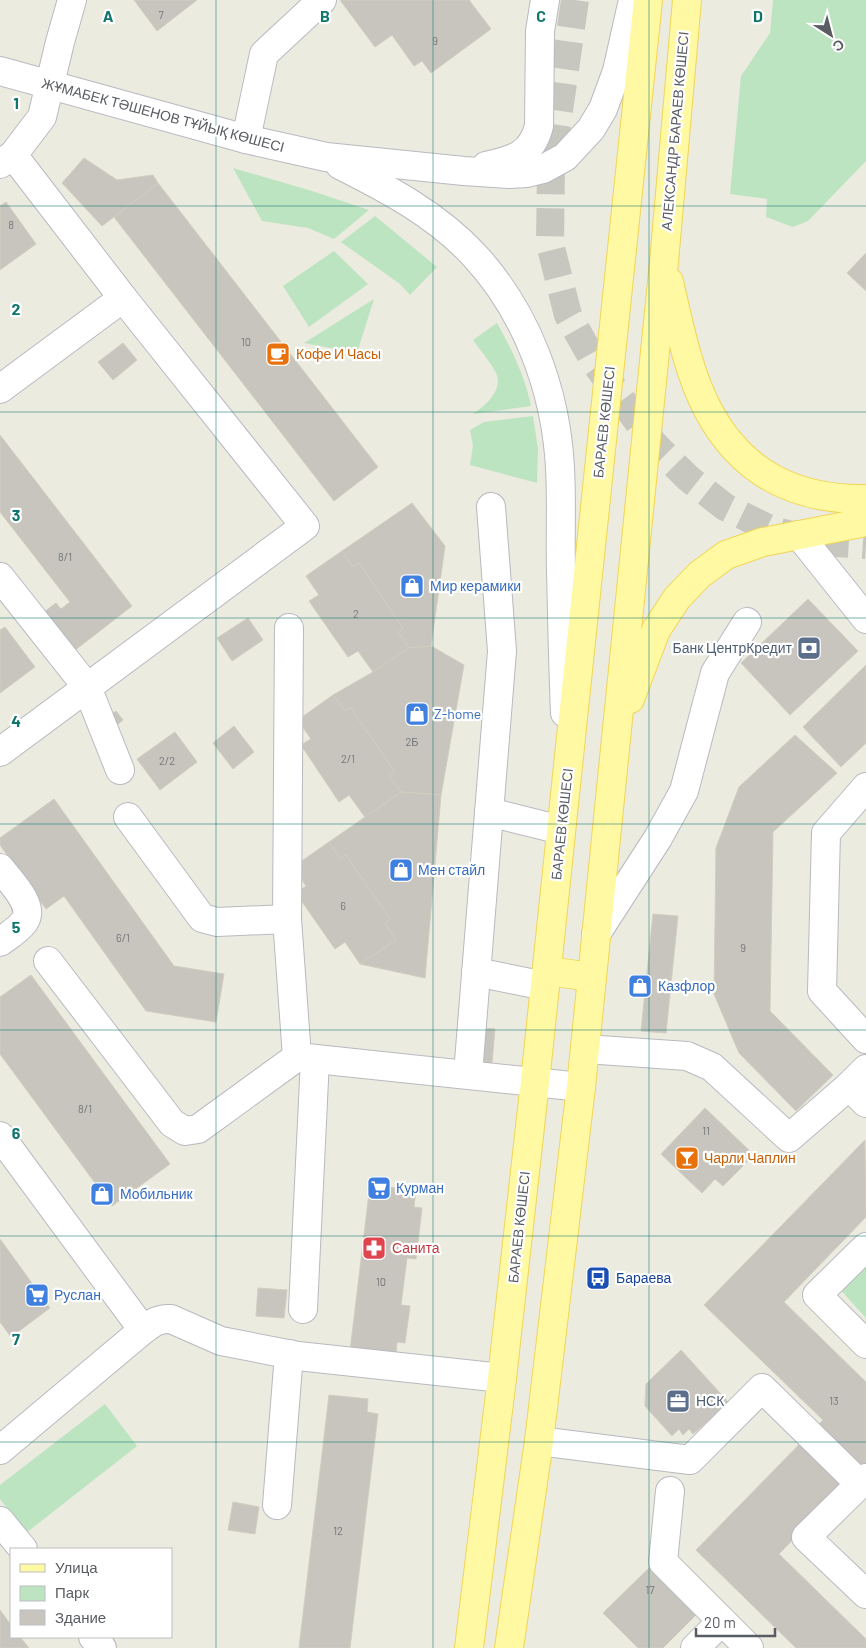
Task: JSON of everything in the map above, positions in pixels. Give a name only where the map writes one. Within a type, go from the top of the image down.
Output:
[{"type":"main road","name":"БАРАЕВ КӨШЕСІ","points":[[469,1648],[502,1378],[535,1082],[648,0]]},
{"type":"main road","name":"АЛЕКСАНДР БАРАЕВ КӨШЕСІ","points":[[664,262],[687,0]]},
{"type":"main road","points":[[664,262],[683,341],[708,410],[740,454],[779,482],[803,492],[844,499],[866,498]]},
{"type":"main road","points":[[509,1648],[539,1441],[582,1087],[664,262]]},
{"type":"main road","points":[[615,746],[637,677],[653,638],[676,598],[699,575],[726,555],[763,542],[866,522]]},
{"type":"main road","points":[[546,978],[592,977]]},
{"type":"street","points":[[0,752],[306,526],[123,298],[7,160],[42,117],[72,0]]},
{"type":"street","points":[[246,139],[264,54],[322,0]]},
{"type":"street","points":[[464,171],[510,160],[529,149],[534,141],[539,126],[540,31],[545,0]]},
{"type":"street","points":[[326,157],[510,174],[543,169],[564,157],[592,129],[603,108],[617,71],[634,0]]},
{"type":"street","name":"ЖҰМАБЕК ТӘШЕНОВ ТҰЙЫҚ КӨШЕСІ","points":[[0,71],[246,139],[326,157]]},
{"type":"street","points":[[326,157],[391,190],[424,212],[474,254],[508,298],[534,350],[553,409],[560,468],[566,780]]},
{"type":"street","points":[[0,389],[123,298]]},
{"type":"street","points":[[468,1074],[502,651],[492,507]]},
{"type":"street","points":[[798,535],[866,619]]},
{"type":"street","points":[[0,577],[87,687],[120,770]]},
{"type":"street","points":[[596,934],[658,838],[684,791],[715,673],[747,622]]},
{"type":"street","points":[[289,628],[287,919],[306,1058],[303,1308]]},
{"type":"street","points":[[866,787],[826,833],[822,991],[866,1039]]},
{"type":"street","points":[[489,812],[561,830]]},
{"type":"street","points":[[128,817],[202,918],[217,922],[287,919]]},
{"type":"street","points":[[0,868],[24,901],[28,911],[23,924],[0,942]]},
{"type":"street","points":[[48,961],[172,1123],[185,1131],[198,1129],[306,1058],[582,1087]]},
{"type":"street","points":[[476,972],[546,978]]},
{"type":"street","points":[[585,1049],[687,1056],[712,1066],[789,1138],[860,1086]]},
{"type":"street","points":[[0,1136],[142,1330]]},
{"type":"street","points":[[866,1247],[817,1295],[866,1344]]},
{"type":"street","points":[[0,1450],[142,1330],[163,1319],[171,1319],[221,1341],[289,1354],[502,1378]]},
{"type":"street","points":[[277,1505],[289,1354]]},
{"type":"street","points":[[539,1441],[690,1460],[762,1388],[863,1481],[806,1537],[866,1594]]},
{"type":"street","points":[[670,1490],[663,1562],[749,1648]]},
{"type":"street","points":[[0,1521],[21,1548]]},
{"type":"street","points":[[695,1648],[722,1621]]},
{"type":"street","points":[[94,1638],[102,1648]]},
{"type":"green space","points":[[773,0],[866,0],[866,161],[808,221],[793,227],[766,217],[767,199],[730,194],[741,76],[770,33]]},
{"type":"green space","points":[[233,168],[369,210],[334,239],[308,228],[262,221]]},
{"type":"green space","points":[[375,216],[437,267],[410,295],[400,284],[341,242]]},
{"type":"green space","points":[[334,251],[368,284],[309,327],[283,286]]},
{"type":"green space","points":[[374,299],[357,353],[304,343]]},
{"type":"green space","points":[[497,323],[517,363],[531,406],[473,414],[492,397],[498,379],[491,364],[473,340]]},
{"type":"green space","points":[[533,416],[538,449],[537,483],[470,465],[473,446],[470,430],[484,422]]},
{"type":"green space","points":[[866,1261],[866,1318],[838,1287]]},
{"type":"green space","points":[[105,1404],[137,1446],[26,1533],[0,1499],[0,1485]]},
{"type":"building","points":[[134,0],[197,0],[157,31]]},
{"type":"building","points":[[340,0],[469,0],[491,29],[431,73],[422,61],[414,66],[392,35],[375,47]]},
{"type":"building","points":[[84,158],[117,180],[153,175],[158,183],[102,226],[62,183]]},
{"type":"building","points":[[158,183],[378,467],[334,501],[114,217]]},
{"type":"building","points":[[6,202],[36,244],[0,270],[0,206]]},
{"type":"building","points":[[866,253],[866,291],[847,273]]},
{"type":"building","points":[[123,343],[137,360],[113,380],[98,362]]},
{"type":"building","points":[[0,435],[132,606],[74,651],[44,612],[56,603],[61,609],[70,602],[0,512]]},
{"type":"building","points":[[412,503],[445,546],[431,646],[409,648],[398,632],[403,628],[359,563],[353,567],[342,551]]},
{"type":"building","points":[[342,551],[353,567],[359,563],[403,628],[398,632],[409,648],[373,672],[358,651],[348,657],[309,601],[319,595],[306,576]]},
{"type":"building","points":[[808,599],[858,651],[790,715],[741,663]]},
{"type":"building","points":[[248,618],[263,640],[232,661],[217,638]]},
{"type":"building","points":[[5,627],[35,667],[0,693],[0,630]]},
{"type":"building","points":[[431,646],[464,665],[441,795],[401,792],[389,776],[395,772],[350,707],[345,711],[333,695],[409,648]]},
{"type":"building","points":[[866,665],[866,743],[841,767],[803,727]]},
{"type":"building","points":[[333,695],[345,711],[350,707],[395,772],[389,776],[401,792],[365,817],[349,795],[339,802],[301,745],[311,739],[298,720]]},
{"type":"building","points":[[116,711],[123,720],[113,728],[106,718]]},
{"type":"building","points":[[234,726],[254,752],[233,769],[213,743]]},
{"type":"building","points":[[175,732],[197,762],[160,790],[137,759]]},
{"type":"building","points":[[795,735],[837,773],[773,832],[770,1011],[833,1075],[796,1111],[739,1053],[714,994],[716,848],[739,787]]},
{"type":"building","points":[[401,792],[441,795],[425,978],[360,964],[396,940],[385,923],[390,919],[346,855],[340,859],[329,842]]},
{"type":"building","points":[[54,799],[174,966],[224,974],[216,1022],[146,1011],[64,896],[46,909],[0,845],[0,838]]},
{"type":"building","points":[[329,842],[340,859],[346,855],[390,919],[385,923],[396,940],[360,964],[345,942],[335,949],[296,893],[306,886],[293,867]]},
{"type":"building","points":[[653,914],[678,916],[666,1033],[641,1031]]},
{"type":"building","points":[[31,975],[170,1164],[112,1206],[0,1054],[0,997]]},
{"type":"building","points":[[484,1028],[495,1029],[492,1063],[480,1062]]},
{"type":"building","points":[[705,1108],[754,1155],[723,1186],[715,1179],[702,1193],[661,1154]]},
{"type":"building","points":[[865,1140],[866,1217],[784,1302],[866,1382],[866,1464],[779,1554],[866,1639],[866,1648],[796,1648],[696,1550],[823,1420],[704,1305]]},
{"type":"building","points":[[370,1185],[416,1190],[414,1207],[422,1208],[416,1259],[407,1258],[401,1305],[410,1306],[405,1343],[397,1342],[396,1356],[350,1351]]},
{"type":"building","points":[[0,1239],[50,1308],[11,1337],[0,1322]]},
{"type":"building","points":[[258,1288],[287,1290],[284,1318],[256,1316]]},
{"type":"building","points":[[681,1350],[729,1403],[693,1434],[689,1429],[683,1435],[679,1429],[672,1436],[645,1406],[646,1384]]},
{"type":"building","points":[[329,1395],[368,1399],[367,1412],[378,1414],[350,1648],[299,1648]]},
{"type":"building","points":[[233,1502],[259,1507],[255,1534],[228,1530]]},
{"type":"building","points":[[650,1567],[697,1614],[663,1648],[638,1648],[603,1613]]},
{"type":"building","points":[[0,1610],[10,1624],[10,1638],[21,1638],[29,1648],[0,1648]]},
{"type":"tunnel","points":[[575,0],[551,166],[550,244],[568,315],[595,363],[654,444],[688,478],[725,507],[772,530],[820,542],[866,545]]},
{"type":"place","name":"Кофе И Часы","points":[[278,354]]},
{"type":"place","name":"Мир керамики","points":[[412,586]]},
{"type":"place","name":"Банк ЦентрКредит","points":[[809,648]]},
{"type":"place","name":"Z-home","points":[[417,714]]},
{"type":"place","name":"Мен стайл","points":[[401,870]]},
{"type":"place","name":"Казфлор","points":[[640,986]]},
{"type":"place","name":"Чарли Чаплин","points":[[687,1158]]},
{"type":"place","name":"Курман","points":[[379,1188]]},
{"type":"place","name":"Мобильник","points":[[102,1194]]},
{"type":"place","name":"Санита","points":[[374,1248]]},
{"type":"place","name":"Бараева","points":[[598,1278]]},
{"type":"place","name":"Руслан","points":[[37,1295]]},
{"type":"place","name":"НСК","points":[[678,1401]]}]
